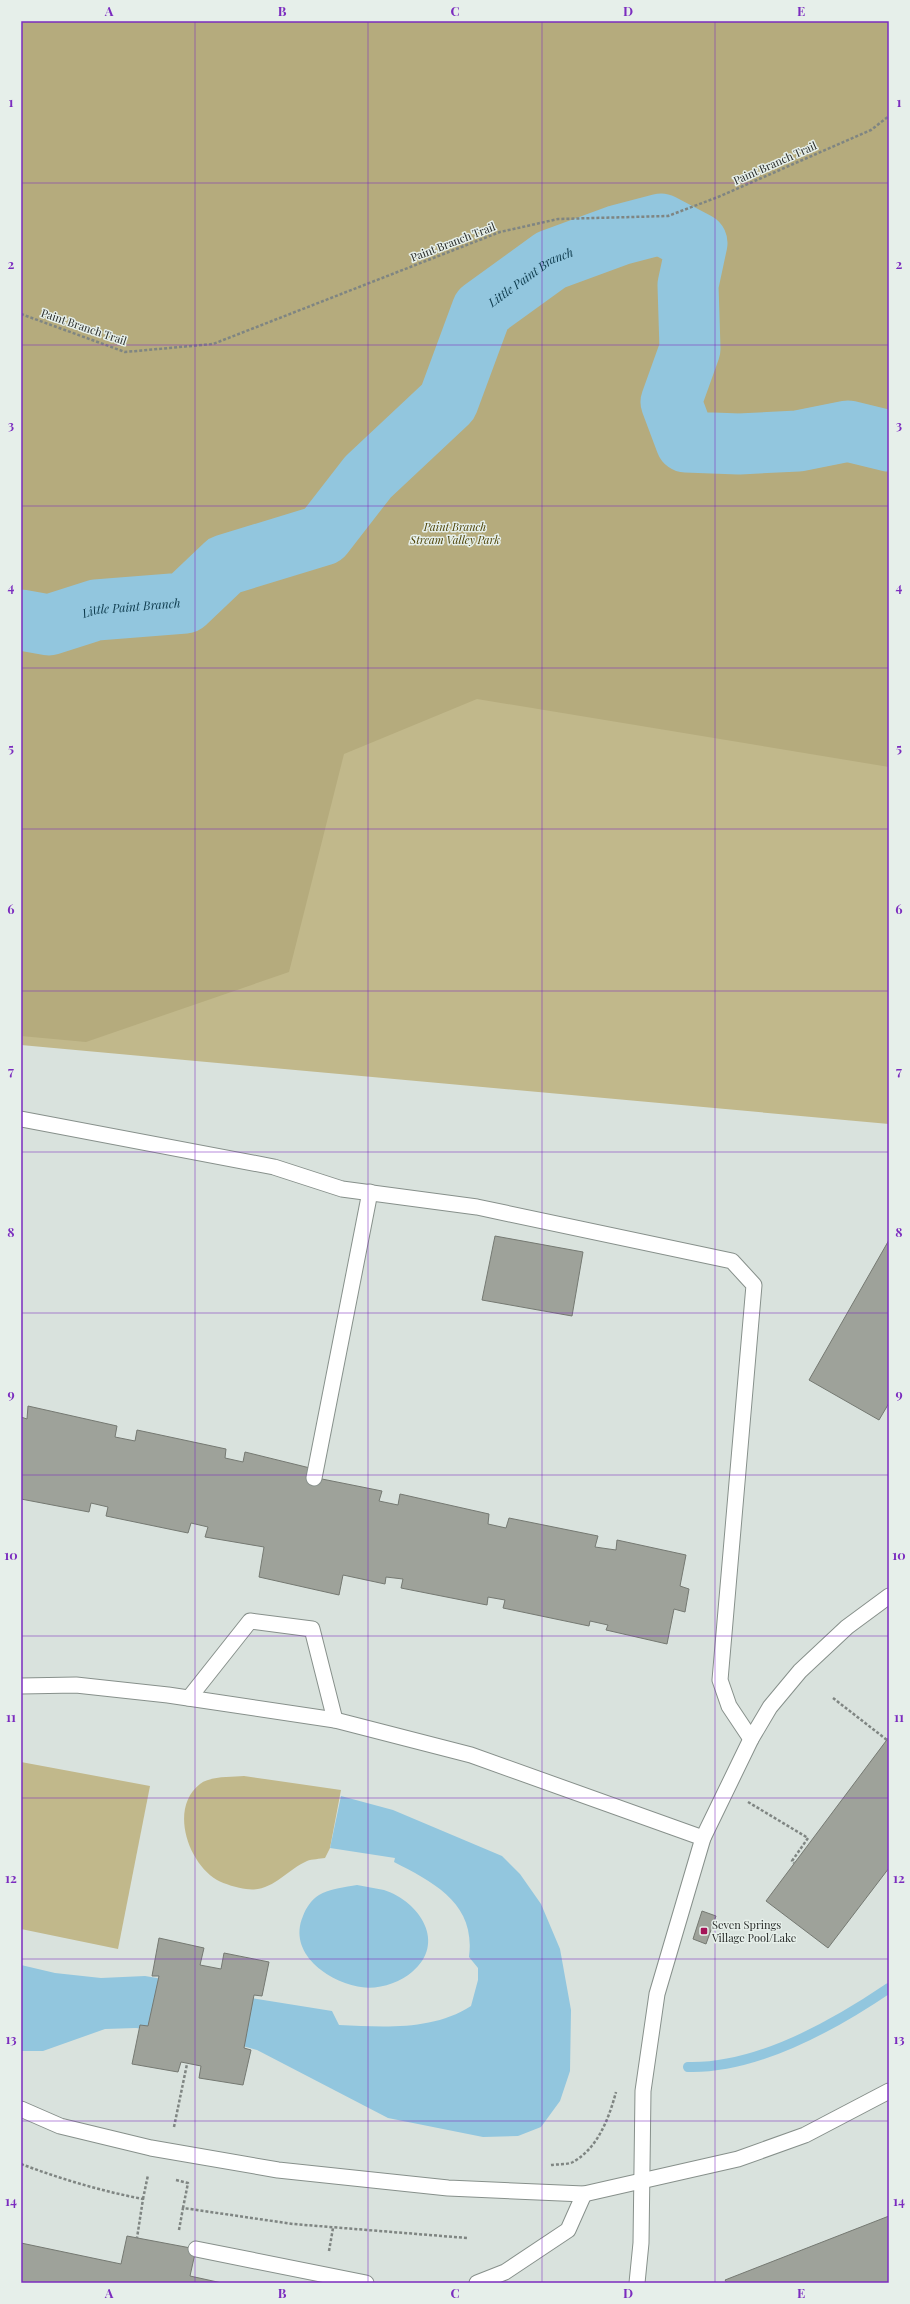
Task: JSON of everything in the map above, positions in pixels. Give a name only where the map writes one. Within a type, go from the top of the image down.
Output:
[{"type":"lane","points":[[21,1119],[274,1167],[342,1189],[477,1207],[732,1261],[754,1285],[720,1680],[729,1706],[751,1739]]},
{"type":"lane","points":[[314,1478],[370,1192]]},
{"type":"lane","points":[[637,2283],[641,2243],[643,2091],[657,1994],[703,1838],[751,1739],[770,1707],[800,1671],[847,1627],[889,1596]]},
{"type":"lane","points":[[189,1698],[250,1621],[312,1629],[335,1720]]},
{"type":"lane","points":[[21,1686],[76,1685],[189,1698],[335,1720],[471,1755],[703,1838]]},
{"type":"lane","points":[[21,2109],[60,2126],[143,2146],[278,2170],[448,2188],[584,2194],[738,2159],[805,2135],[889,2091]]},
{"type":"lane","points":[[477,2283],[505,2272],[568,2230],[584,2194]]},
{"type":"lane","points":[[196,2249],[366,2283]]},
{"type":"path","name":"Paint Branch Trail","points":[[21,314],[125,352],[213,344],[500,232],[558,219],[668,216],[718,197],[871,130],[889,116]]},
{"type":"path","points":[[833,1698],[887,1740]]},
{"type":"path","points":[[748,1802],[808,1838],[792,1861],[794,1863]]},
{"type":"path","points":[[174,2128],[187,2064]]},
{"type":"path","points":[[549,2166],[572,2162],[594,2144],[610,2116],[616,2089]]},
{"type":"path","points":[[166,2126],[181,2129]]},
{"type":"path","points":[[21,2164],[56,2177],[111,2193],[143,2199]]},
{"type":"path","points":[[137,2238],[147,2174],[154,2176]]},
{"type":"path","points":[[174,2180],[188,2183],[177,2238]]},
{"type":"path","points":[[183,2208],[293,2224],[467,2238]]},
{"type":"green space","name":"Paint Branch Stream Valley Park","points":[[21,21],[889,21],[889,1124],[21,1045]]},
{"type":"green space","name":"Paint Branch Stream Valley Park","points":[[21,21],[889,21],[889,767],[477,699],[344,754],[289,972],[86,1042],[21,1036]]},
{"type":"green space","points":[[21,1762],[150,1786],[118,1949],[21,1929]]},
{"type":"green space","points":[[244,1776],[341,1790],[330,1848],[325,1858],[307,1861],[264,1888],[243,1888],[227,1884],[217,1880],[207,1872],[198,1861],[186,1835],[184,1820],[186,1807],[191,1794],[204,1781],[221,1777]]},
{"type":"water","points":[[341,1796],[393,1810],[502,1856],[520,1874],[541,1904],[560,1949],[571,2010],[570,2071],[560,2101],[541,2127],[518,2136],[483,2137],[388,2118],[257,2050],[218,2039],[136,2028],[105,2029],[43,2051],[21,2051],[21,1965],[55,1973],[101,1978],[145,1976],[174,1981],[238,1996],[332,2011],[339,2025],[407,2026],[424,2024],[456,2014],[471,2006],[478,1980],[478,1968],[469,1957],[469,1939],[466,1923],[459,1909],[438,1887],[394,1862],[395,1858],[330,1848]]},
{"type":"water","points":[[357,1885],[384,1890],[397,1896],[418,1914],[425,1925],[428,1936],[427,1949],[422,1961],[407,1976],[388,1985],[367,1988],[348,1984],[336,1979],[314,1964],[306,1953],[301,1942],[300,1929],[303,1916],[307,1907],[314,1899],[327,1891]]},
{"type":"building","points":[[495,1236],[583,1252],[572,1316],[482,1300]]},
{"type":"building","points":[[889,1240],[889,1403],[879,1420],[809,1380]]},
{"type":"building","points":[[28,1406],[117,1426],[115,1437],[135,1441],[137,1430],[226,1449],[225,1458],[243,1462],[245,1452],[310,1468],[307,1476],[382,1491],[379,1501],[398,1505],[400,1494],[489,1514],[488,1524],[506,1528],[509,1518],[598,1536],[595,1547],[616,1550],[617,1540],[686,1555],[680,1586],[689,1589],[685,1612],[674,1609],[667,1644],[606,1630],[608,1625],[590,1621],[589,1626],[503,1608],[505,1600],[488,1597],[487,1605],[401,1588],[403,1579],[386,1577],[385,1584],[343,1575],[339,1595],[259,1577],[264,1547],[205,1537],[208,1527],[191,1523],[188,1533],[106,1516],[108,1507],[91,1503],[89,1512],[21,1499],[21,1417],[27,1419]]},
{"type":"building","points":[[889,1737],[889,1868],[828,1948],[766,1901]]},
{"type":"building","points":[[702,1911],[716,1916],[706,1944],[693,1939]]},
{"type":"building","points":[[159,1938],[204,1948],[200,1965],[221,1969],[224,1953],[269,1962],[262,1996],[254,1995],[244,2048],[251,2050],[243,2085],[199,2078],[201,2066],[181,2062],[178,2072],[132,2064],[140,2025],[148,2026],[159,1976],[152,1976]]},
{"type":"building","points":[[889,2216],[889,2283],[727,2283],[725,2280]]},
{"type":"building","points":[[127,2236],[196,2249],[190,2276],[222,2283],[21,2283],[21,2243],[121,2264]]},
{"type":"waterway","name":"Little Paint Branch","points":[[21,620],[49,625],[96,610],[185,603],[225,565],[323,535],[368,477],[448,402],[482,310],[551,260],[619,235],[661,224],[697,243],[688,285],[690,349],[671,402],[686,442],[739,444],[798,441],[848,431],[889,441]]},
{"type":"waterway","points":[[688,2067],[714,2066],[741,2061],[767,2053],[844,2017],[889,1988]]},
{"type":"place","name":"Seven Springs Village Pool/Lake","points":[[704,1931]]}]
